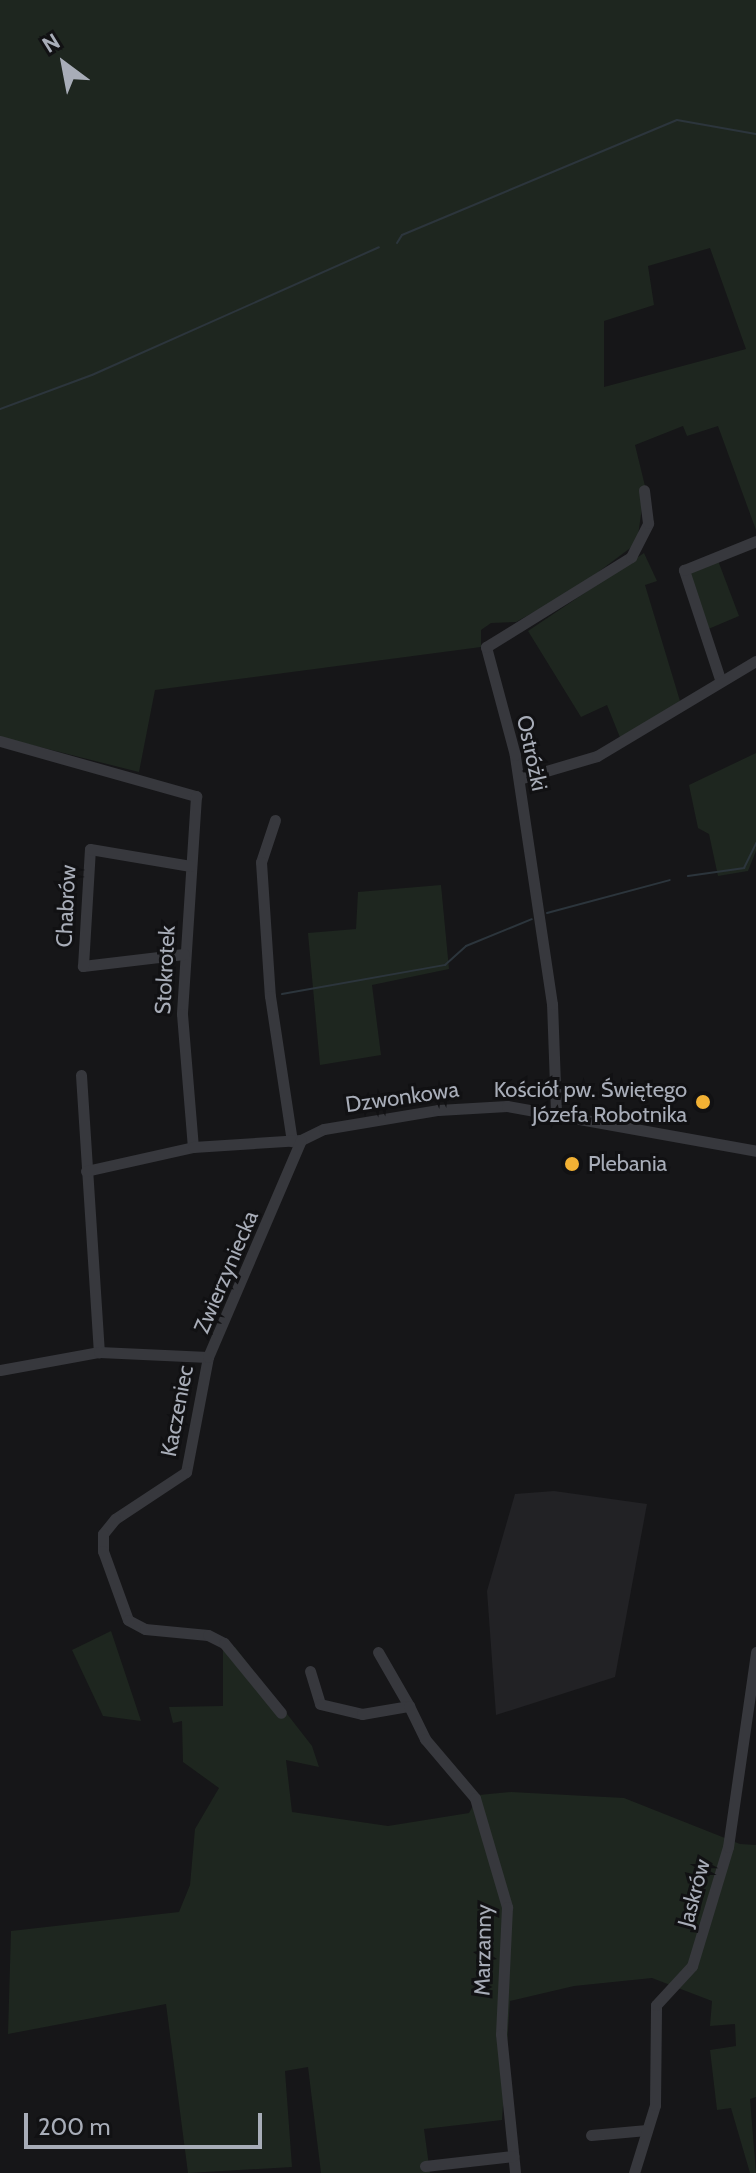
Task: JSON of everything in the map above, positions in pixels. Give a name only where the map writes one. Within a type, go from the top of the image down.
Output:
[{"type":"street","name":"Ostróżki","points":[[556,1112],[552,1004],[519,779],[486,647],[631,557],[648,523],[644,490]]},
{"type":"street","points":[[720,679],[684,570],[756,541]]},
{"type":"street","points":[[519,779],[597,756],[720,679],[756,661]]},
{"type":"street","name":"Stokrotek","points":[[0,741],[196,796],[184,954],[182,1039],[193,1147]]},
{"type":"street","points":[[275,820],[261,862],[270,996],[296,1140]]},
{"type":"street","name":"Chabrów","points":[[184,954],[83,966],[90,849],[191,866]]},
{"type":"street","points":[[81,1075],[99,1352]]},
{"type":"street","name":"Dzwonkowa","points":[[86,1171],[193,1147],[296,1140],[324,1129],[438,1110],[507,1106],[556,1112],[756,1151]]},
{"type":"street","name":"Zwierzyniecka","points":[[0,1370],[99,1352],[208,1357],[296,1140]]},
{"type":"street","name":"Kaczeniec","points":[[208,1357],[186,1472],[115,1519],[103,1534],[103,1551],[128,1620],[145,1629],[208,1635],[224,1643],[281,1713]]},
{"type":"street","name":"Marzanny","points":[[378,1652],[425,1739],[475,1798],[501,1880],[507,1907],[501,2034],[515,2173]]},
{"type":"street","name":"Jaskrów","points":[[634,2173],[655,2105],[656,2005],[692,1966],[710,1917],[728,1847],[756,1652]]},
{"type":"street","points":[[310,1671],[320,1704],[362,1714],[409,1706]]},
{"type":"street","points":[[591,2135],[647,2130]]},
{"type":"street","points":[[425,2166],[513,2156]]},
{"type":"shaded area","points":[[0,0],[756,0],[756,530],[718,426],[687,436],[683,426],[635,445],[645,486],[637,543],[577,588],[516,622],[491,623],[481,630],[481,647],[155,690],[139,772],[0,737]],"holes":[[[710,248],[746,349],[604,387],[604,321],[654,305],[648,266]]]},
{"type":"shaded area","points":[[644,553],[657,581],[645,585],[680,701],[621,740],[607,705],[581,717],[528,631]]},
{"type":"shaded area","points":[[717,558],[739,616],[706,630],[688,575],[691,569]]},
{"type":"shaded area","points":[[756,753],[756,851],[748,871],[718,876],[709,834],[698,828],[689,785]]},
{"type":"shaded area","points":[[441,885],[449,969],[372,985],[381,1055],[320,1065],[308,933],[356,929],[358,892]]},
{"type":"shaded area","points":[[554,1491],[647,1504],[615,1677],[496,1715],[487,1591],[515,1494]]},
{"type":"shaded area","points":[[111,1631],[141,1721],[103,1716],[72,1650]]},
{"type":"shaded area","points":[[235,1647],[312,1746],[319,1767],[286,1760],[292,1812],[388,1826],[469,1813],[479,1795],[511,1792],[624,1798],[740,1844],[756,1845],[756,2097],[750,2099],[756,2173],[750,2173],[731,2108],[717,2110],[710,2050],[736,2046],[735,2024],[710,2026],[712,2001],[652,1978],[574,1986],[510,2001],[502,2120],[424,2129],[430,2173],[321,2173],[308,2067],[285,2071],[292,2167],[188,2173],[166,2004],[8,2034],[11,1931],[179,1912],[190,1885],[195,1829],[219,1788],[183,1762],[182,1721],[173,1723],[169,1707],[223,1706],[223,1650]]},
{"type":"waterway","points":[[397,243],[402,235],[677,120],[756,134]]},
{"type":"waterway","points":[[0,409],[92,375],[379,247]]},
{"type":"waterway","points":[[688,876],[744,868],[756,843]]},
{"type":"waterway","points":[[547,913],[670,880]]},
{"type":"waterway","points":[[282,994],[445,965],[466,946],[532,919]]},
{"type":"place","name":"Kościół pw. Świętego Józefa Robotnika","points":[[703,1102]]},
{"type":"place","name":"Plebania","points":[[572,1164]]}]
